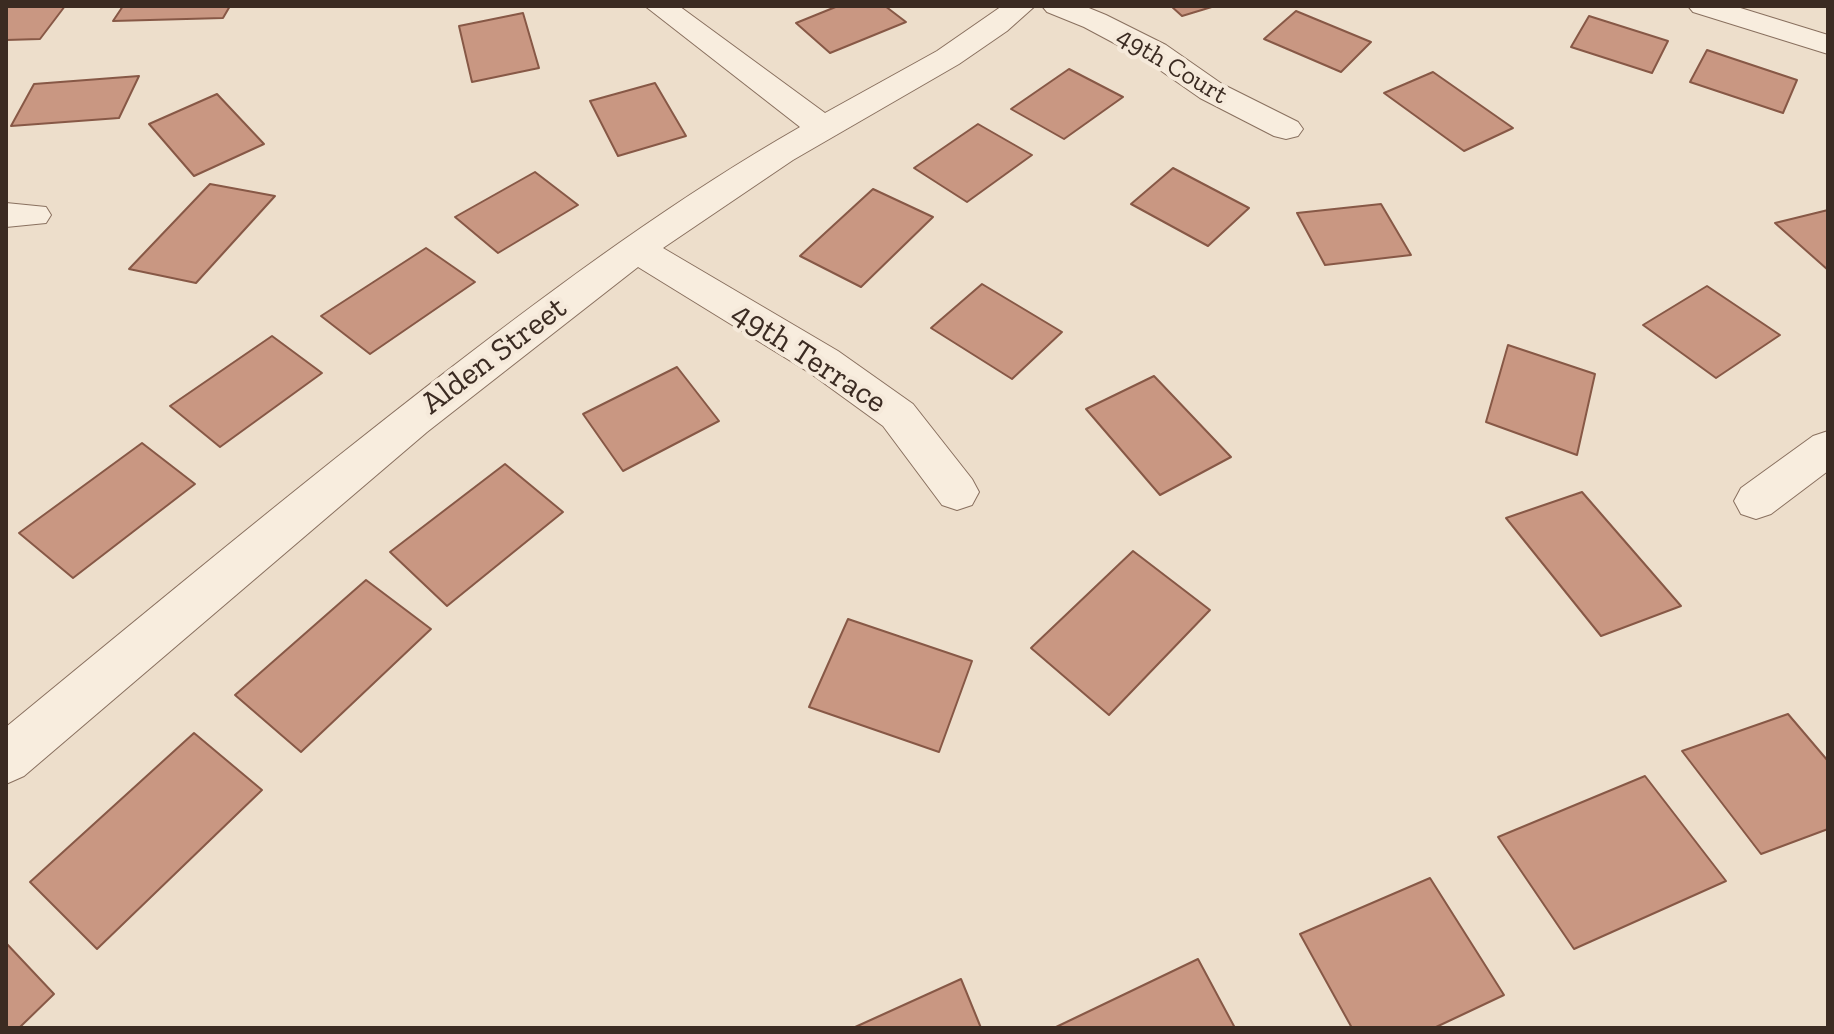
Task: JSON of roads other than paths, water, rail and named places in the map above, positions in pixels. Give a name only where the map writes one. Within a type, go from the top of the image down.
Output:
[{"type":"street","points":[[660,6],[823,128]]},
{"type":"street","name":"Alden Street","points":[[6,759],[393,433],[638,250],[730,184],[823,128],[914,81],[970,46],[1020,6]]},
{"type":"street","name":"49th Court","points":[[1057,6],[1095,21],[1155,52],[1211,91],[1286,129]]},
{"type":"street","points":[[1703,6],[1828,45]]},
{"type":"street","name":"49th Terrace","points":[[638,250],[824,362],[898,415],[957,492]]},
{"type":"street","points":[[1756,501],[1828,448]]}]
